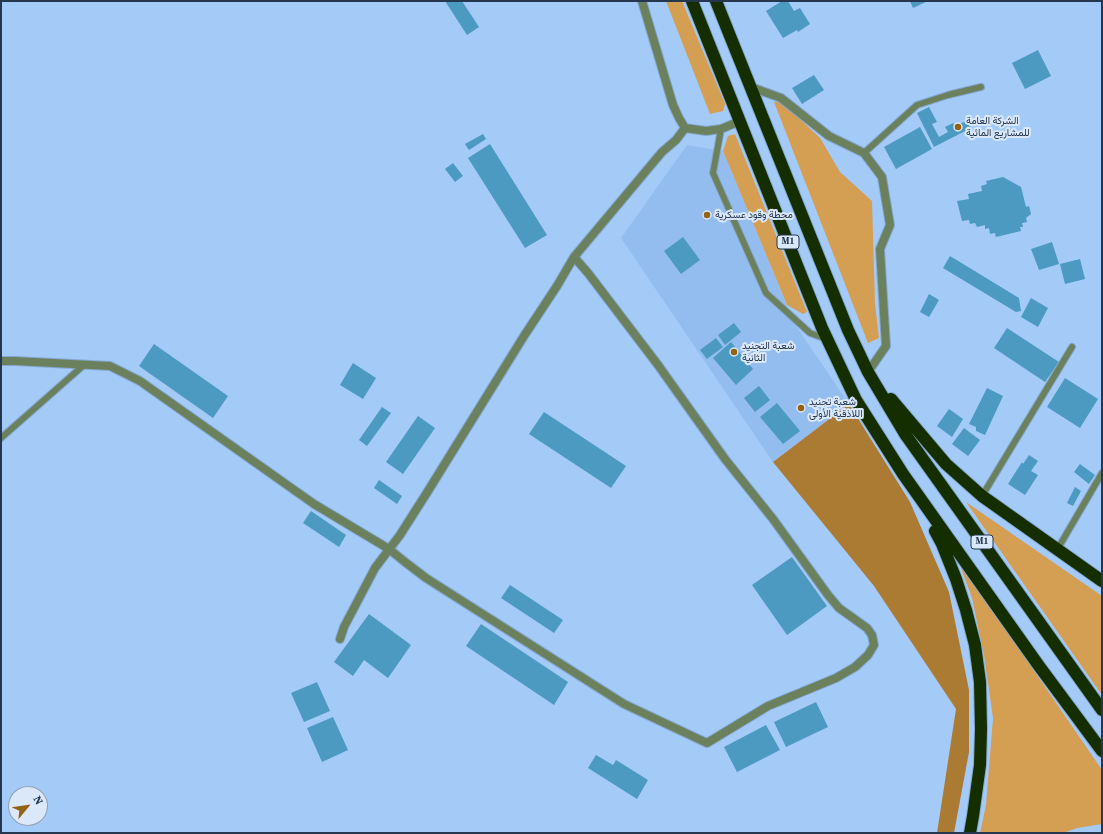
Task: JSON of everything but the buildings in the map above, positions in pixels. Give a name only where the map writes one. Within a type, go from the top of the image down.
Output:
[{"type":"highway","name":"M1","points":[[692,1],[828,340],[856,400],[903,474],[1034,660],[1102,751]]},
{"type":"highway","name":"M1","points":[[716,1],[848,330],[868,372],[904,434],[1102,710]]},
{"type":"highway","points":[[868,372],[946,464],[982,496],[1102,582]]},
{"type":"highway","points":[[903,474],[942,544],[956,579],[975,645],[980,682],[981,729],[980,765],[974,816],[970,833]]},
{"type":"street","points":[[642,1],[673,105],[685,128]]},
{"type":"street","points":[[751,87],[781,98],[829,136],[864,153],[882,177],[890,226],[880,249],[886,346],[868,372]]},
{"type":"street","points":[[685,128],[706,131],[720,129],[740,121]]},
{"type":"street","points":[[340,639],[344,627],[372,575],[428,491],[574,257],[662,152],[676,140],[685,128]]},
{"type":"street","points":[[1,361],[110,366],[140,381],[314,504],[389,549],[426,578],[624,704],[707,743],[768,706],[836,678],[855,667],[868,655],[874,645],[872,635],[866,628],[839,608],[828,595],[769,514],[725,459],[658,365],[588,273],[574,257]]},
{"type":"lane","points":[[864,153],[917,105],[948,95],[981,87]]},
{"type":"lane","points":[[720,129],[713,172],[766,293],[810,333],[828,340]]},
{"type":"lane","points":[[982,496],[1072,347]]},
{"type":"lane","points":[[1,438],[85,364]]},
{"type":"lane","points":[[1057,550],[1102,473]]},
{"type":"shaded area","points":[[666,1],[682,1],[725,104],[723,111],[710,114]]},
{"type":"shaded area","points":[[774,102],[782,102],[820,138],[840,172],[872,201],[875,304],[879,338],[868,343]]},
{"type":"shaded area","points":[[735,134],[807,312],[803,314],[787,305],[723,151],[728,136]]},
{"type":"shaded area","points":[[687,145],[723,151],[794,323],[849,404],[773,462],[621,238]]},
{"type":"shaded area","points":[[849,404],[910,502],[949,592],[969,690],[969,752],[954,833],[937,833],[956,709],[874,586],[773,462]]},
{"type":"shaded area","points":[[966,502],[1102,596],[1102,695]]},
{"type":"shaded area","points":[[958,560],[1102,770],[1102,824],[1077,828],[1063,833],[980,833],[986,805],[993,718],[984,655],[972,598]]},
{"type":"place","name":"الشركة العامة للمشاريع المائية","points":[[958,127]]},
{"type":"place","name":"محطة وقود عسكرية","points":[[707,215]]},
{"type":"place","name":"شعبة التجنيد الثانية","points":[[734,352]]},
{"type":"place","name":"شعبة تجنيد اللاذقية الأولى","points":[[801,408]]}]
